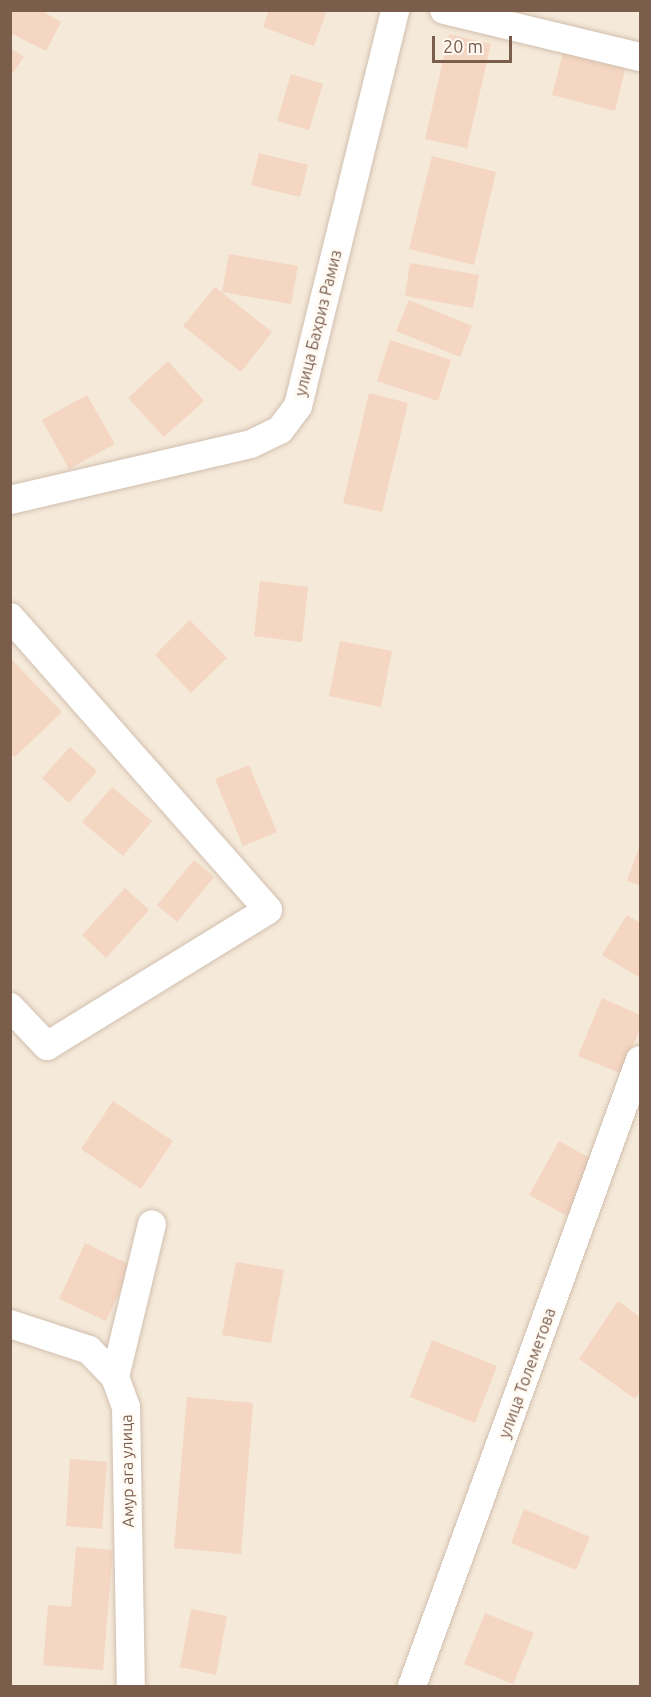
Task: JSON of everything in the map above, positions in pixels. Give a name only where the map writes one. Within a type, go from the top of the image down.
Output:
[{"type":"street","name":"улица Бахриз Рамиз","points":[[10,500],[251,444],[280,430],[298,406],[395,10]]},
{"type":"street","points":[[444,10],[640,57]]},
{"type":"street","points":[[10,617],[268,910],[47,1046],[10,1007]]},
{"type":"street","name":"улица Толеметова","points":[[412,1686],[640,1060]]},
{"type":"street","points":[[115,1377],[152,1224]]},
{"type":"street","name":"Амур ага улица","points":[[10,1324],[89,1350],[115,1377],[126,1407],[131,1686]]},
{"type":"shaded area","points":[[11,11],[640,11],[640,1686],[11,1686]]},
{"type":"building","points":[[10,10],[40,10],[61,22],[46,51],[10,33]]},
{"type":"building","points":[[269,10],[327,10],[314,46],[263,27]]},
{"type":"building","points":[[449,34],[491,44],[467,148],[425,139]]},
{"type":"building","points":[[565,45],[627,61],[615,111],[552,95]]},
{"type":"building","points":[[10,48],[24,57],[10,77]]},
{"type":"building","points":[[291,74],[323,84],[309,130],[277,121]]},
{"type":"building","points":[[259,153],[308,165],[300,197],[251,185]]},
{"type":"building","points":[[432,156],[496,172],[474,265],[409,249]]},
{"type":"building","points":[[229,254],[298,266],[291,304],[222,292]]},
{"type":"building","points":[[410,263],[479,275],[473,308],[405,296]]},
{"type":"building","points":[[215,287],[272,332],[241,372],[183,326]]},
{"type":"building","points":[[409,300],[472,326],[460,357],[396,331]]},
{"type":"building","points":[[390,340],[451,360],[438,401],[377,381]]},
{"type":"building","points":[[168,361],[204,401],[164,437],[128,398]]},
{"type":"building","points":[[369,393],[408,403],[382,512],[343,503]]},
{"type":"building","points":[[87,395],[115,444],[69,469],[42,420]]},
{"type":"building","points":[[260,581],[308,587],[302,642],[254,636]]},
{"type":"building","points":[[190,620],[227,658],[191,693],[155,655]]},
{"type":"building","points":[[340,641],[392,651],[381,707],[329,696]]},
{"type":"building","points":[[10,658],[62,712],[15,757],[10,753]]},
{"type":"building","points":[[70,747],[97,771],[69,803],[42,778]]},
{"type":"building","points":[[249,765],[277,832],[243,846],[215,779]]},
{"type":"building","points":[[112,787],[152,821],[123,856],[82,822]]},
{"type":"building","points":[[640,844],[640,885],[627,881]]},
{"type":"building","points":[[194,860],[214,877],[177,922],[157,905]]},
{"type":"building","points":[[125,888],[149,910],[106,958],[82,935]]},
{"type":"building","points":[[627,915],[640,923],[640,978],[602,955]]},
{"type":"building","points":[[602,998],[640,1015],[640,1028],[622,1074],[578,1056]]},
{"type":"building","points":[[113,1101],[173,1141],[141,1189],[81,1149]]},
{"type":"building","points":[[559,1141],[599,1163],[569,1217],[529,1195]]},
{"type":"building","points":[[85,1243],[132,1266],[106,1321],[59,1299]]},
{"type":"building","points":[[236,1262],[284,1270],[271,1343],[222,1335]]},
{"type":"building","points":[[618,1301],[640,1317],[640,1391],[635,1399],[579,1359]]},
{"type":"building","points":[[432,1340],[497,1366],[475,1423],[410,1397]]},
{"type":"building","points":[[187,1397],[253,1403],[241,1554],[174,1548]]},
{"type":"building","points":[[70,1459],[107,1462],[102,1529],[66,1526]]},
{"type":"building","points":[[524,1509],[590,1537],[576,1570],[511,1543]]},
{"type":"building","points":[[76,1547],[113,1550],[103,1670],[43,1665],[48,1605],[71,1607]]},
{"type":"building","points":[[191,1609],[227,1616],[216,1675],[180,1667]]},
{"type":"building","points":[[485,1613],[534,1633],[513,1684],[464,1664]]}]
